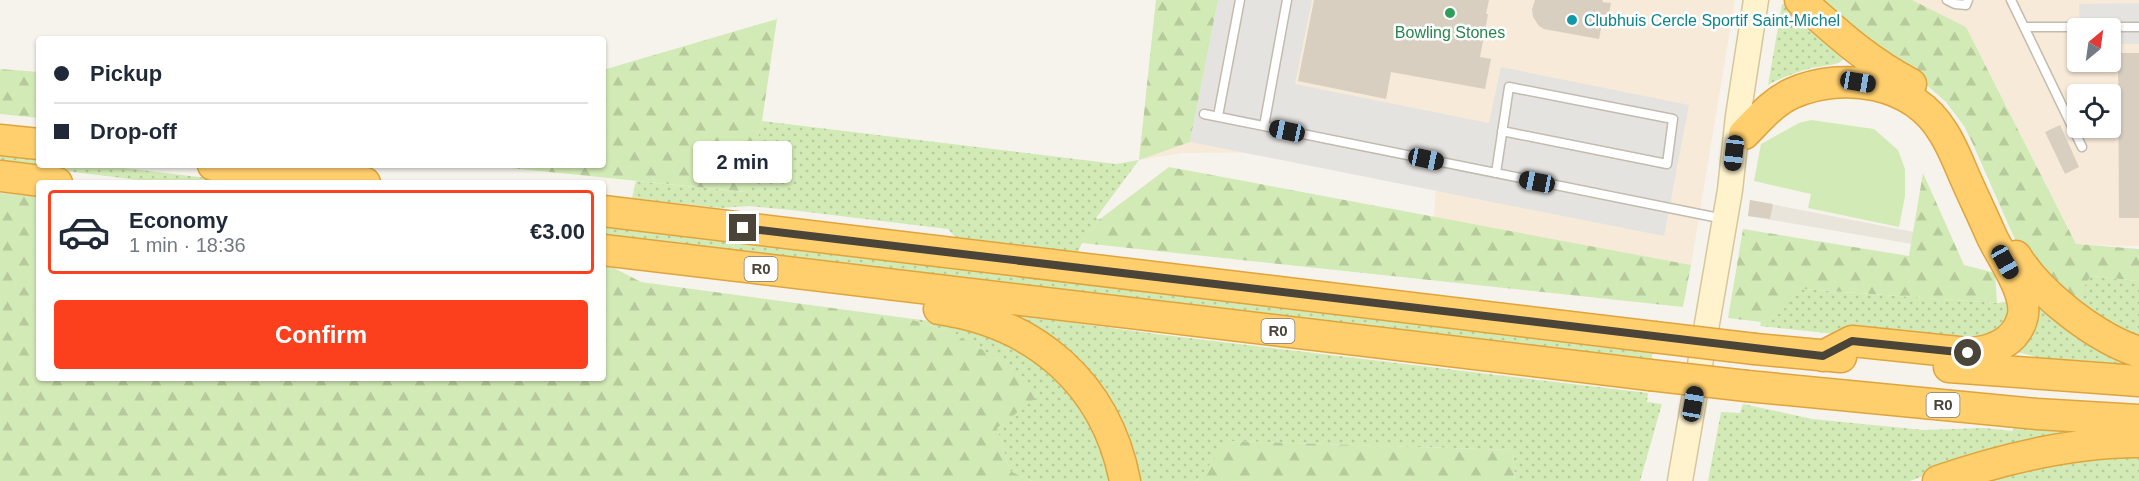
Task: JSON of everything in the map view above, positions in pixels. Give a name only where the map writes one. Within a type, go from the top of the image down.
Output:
[{"type":"highway","points":[[1800,0],[1832,31],[1936,103],[1951,121],[1977,170],[1996,219],[2026,272],[2042,289],[2084,322],[2139,352]]},
{"type":"highway","points":[[1744,134],[1782,99],[1793,93],[1827,84],[1858,82],[1893,89],[1919,104],[1943,130],[1996,245],[2015,280],[2023,304],[2023,317],[2015,334],[2006,342],[1980,352],[1957,352],[1852,341],[1823,356]]},
{"type":"highway","points":[[0,140],[36,144]]},
{"type":"highway","points":[[238,168],[340,180]]},
{"type":"highway","points":[[0,176],[36,180]]},
{"type":"highway","name":"R0","points":[[606,212],[1755,349],[2058,377],[2139,381]]},
{"type":"highway","name":"R0","points":[[606,250],[1747,386],[2037,414],[2139,420]]},
{"type":"highway","points":[[906,286],[937,308],[969,313],[998,323],[1025,337],[1053,356],[1067,369],[1100,413],[1116,447],[1125,481]]},
{"type":"highway","points":[[1938,481],[2038,453],[2089,444],[2139,442]]},
{"type":"main road","points":[[1680,481],[1730,190],[1738,116],[1756,0]]},
{"type":"main road","points":[[1730,190],[1757,91],[1772,0]]},
{"type":"lane","points":[[1218,116],[1240,0]]},
{"type":"lane","points":[[1264,126],[1287,0]]},
{"type":"lane","points":[[1947,0],[1965,5],[1968,0]]},
{"type":"lane","points":[[2011,0],[2082,147]]},
{"type":"lane","points":[[2024,27],[2139,27]]},
{"type":"lane","points":[[1496,173],[1502,131],[1509,87],[1673,119],[1667,164],[1502,131]]},
{"type":"lane","points":[[1204,114],[1725,219]]},
{"type":"shaded area","points":[[1156,0],[1735,0],[1691,265],[1434,218],[1436,183],[1287,152],[1182,153],[1139,160]]},
{"type":"shaded area","points":[[1218,0],[1312,0],[1295,84],[1489,123],[1501,67],[1689,105],[1664,236],[1190,142]]},
{"type":"shaded area","points":[[1912,0],[2139,0],[2139,246],[2077,245],[1966,27]]},
{"type":"shaded area","points":[[2139,3],[2139,44],[2121,44],[2121,18],[2080,18],[2079,4]]},
{"type":"shaded area","points":[[1750,200],[1914,232],[1912,244],[1748,216]]},
{"type":"green space","points":[[1156,0],[1218,0],[1190,142],[1139,160]]},
{"type":"green space","points":[[1814,0],[1912,0],[1966,27],[2076,244],[2139,249],[2139,281],[2091,276],[2071,305],[2016,242],[1964,126],[1946,102]]},
{"type":"green space","points":[[1782,4],[1788,4],[1843,55],[1844,59],[1798,72],[1768,85]]},
{"type":"green space","points":[[777,19],[762,121],[746,192],[511,168],[606,168],[606,69]]},
{"type":"green space","points":[[0,69],[36,72],[36,118],[0,114]]},
{"type":"green space","points":[[1811,120],[1874,129],[1898,150],[1905,169],[1905,196],[1899,227],[1808,208],[1811,194],[1754,181],[1761,144],[1799,123]]},
{"type":"green space","points":[[762,121],[1116,164],[1139,160],[1096,218],[1100,219],[1078,252],[956,238],[948,229],[791,210],[749,206],[720,208],[632,198],[636,181],[745,192]]},
{"type":"green space","points":[[0,153],[36,158],[36,167],[0,163]]},
{"type":"green space","points":[[1169,167],[1691,265],[1683,307],[1082,243],[1100,219]]},
{"type":"green space","points":[[41,168],[124,168],[224,180],[139,180]]},
{"type":"green space","points":[[1923,173],[1964,265],[1995,273],[1997,303],[1802,289],[1780,313],[1761,322],[1728,318],[1743,229],[1909,256]]},
{"type":"green space","points":[[0,193],[36,197],[36,381],[606,381],[606,267],[614,268],[641,282],[906,318],[946,330],[1001,360],[1019,373],[1036,398],[997,428],[1010,471],[1032,481],[0,481]]},
{"type":"green space","points":[[606,225],[1653,351],[1651,361],[606,234]]},
{"type":"green space","points":[[2091,276],[2139,281],[2139,336],[2071,305]]},
{"type":"green space","points":[[1801,289],[1997,303],[2017,300],[2000,338],[1904,341],[1760,326],[1761,322],[1780,313]]},
{"type":"green space","points":[[2029,295],[2133,364],[2131,366],[2053,361],[2008,350]]},
{"type":"green space","points":[[993,312],[1164,335],[1648,393],[1647,402],[1662,404],[1640,481],[1515,481],[1513,450],[1230,441],[1196,481],[1134,481],[1121,433]]},
{"type":"green space","points":[[906,318],[956,324],[996,335],[1046,364],[1097,427],[1113,481],[1032,481],[1010,471],[997,428],[1035,397],[946,330]]},
{"type":"green space","points":[[1743,404],[1812,419],[1923,430],[1984,428],[2013,431],[2014,428],[2066,432],[2066,435],[1982,455],[1910,481],[1708,481],[1721,412],[1740,413]]},
{"type":"green space","points":[[1229,441],[1513,450],[1515,481],[1196,481]]},
{"type":"green space","points":[[2139,452],[2139,481],[1968,481],[2000,470]]},
{"type":"building","points":[[1314,0],[1489,0],[1480,57],[1491,59],[1485,89],[1391,72],[1386,99],[1298,81]]},
{"type":"building","name":"Clubhuis Cercle Sportif Saint-Michel","points":[[1535,0],[1603,0],[1602,2],[1611,3],[1607,26],[1602,24],[1599,39],[1544,29],[1533,17],[1532,9]]},
{"type":"building","points":[[2121,53],[2139,53],[2139,218],[2119,218],[2121,84],[2118,84]]},
{"type":"building","points":[[2060,125],[2079,167],[2065,174],[2045,132]]},
{"type":"building","points":[[1750,200],[1773,204],[1770,219],[1748,216]]},
{"type":"place","name":"Bowling Stones","points":[[1450,13]]},
{"type":"place","name":"Clubhuis Cercle Sportif Saint-Michel","points":[[1572,20]]},
{"type":"route","points":[[743,228],[1823,356],[1852,341],[1968,353]]}]
